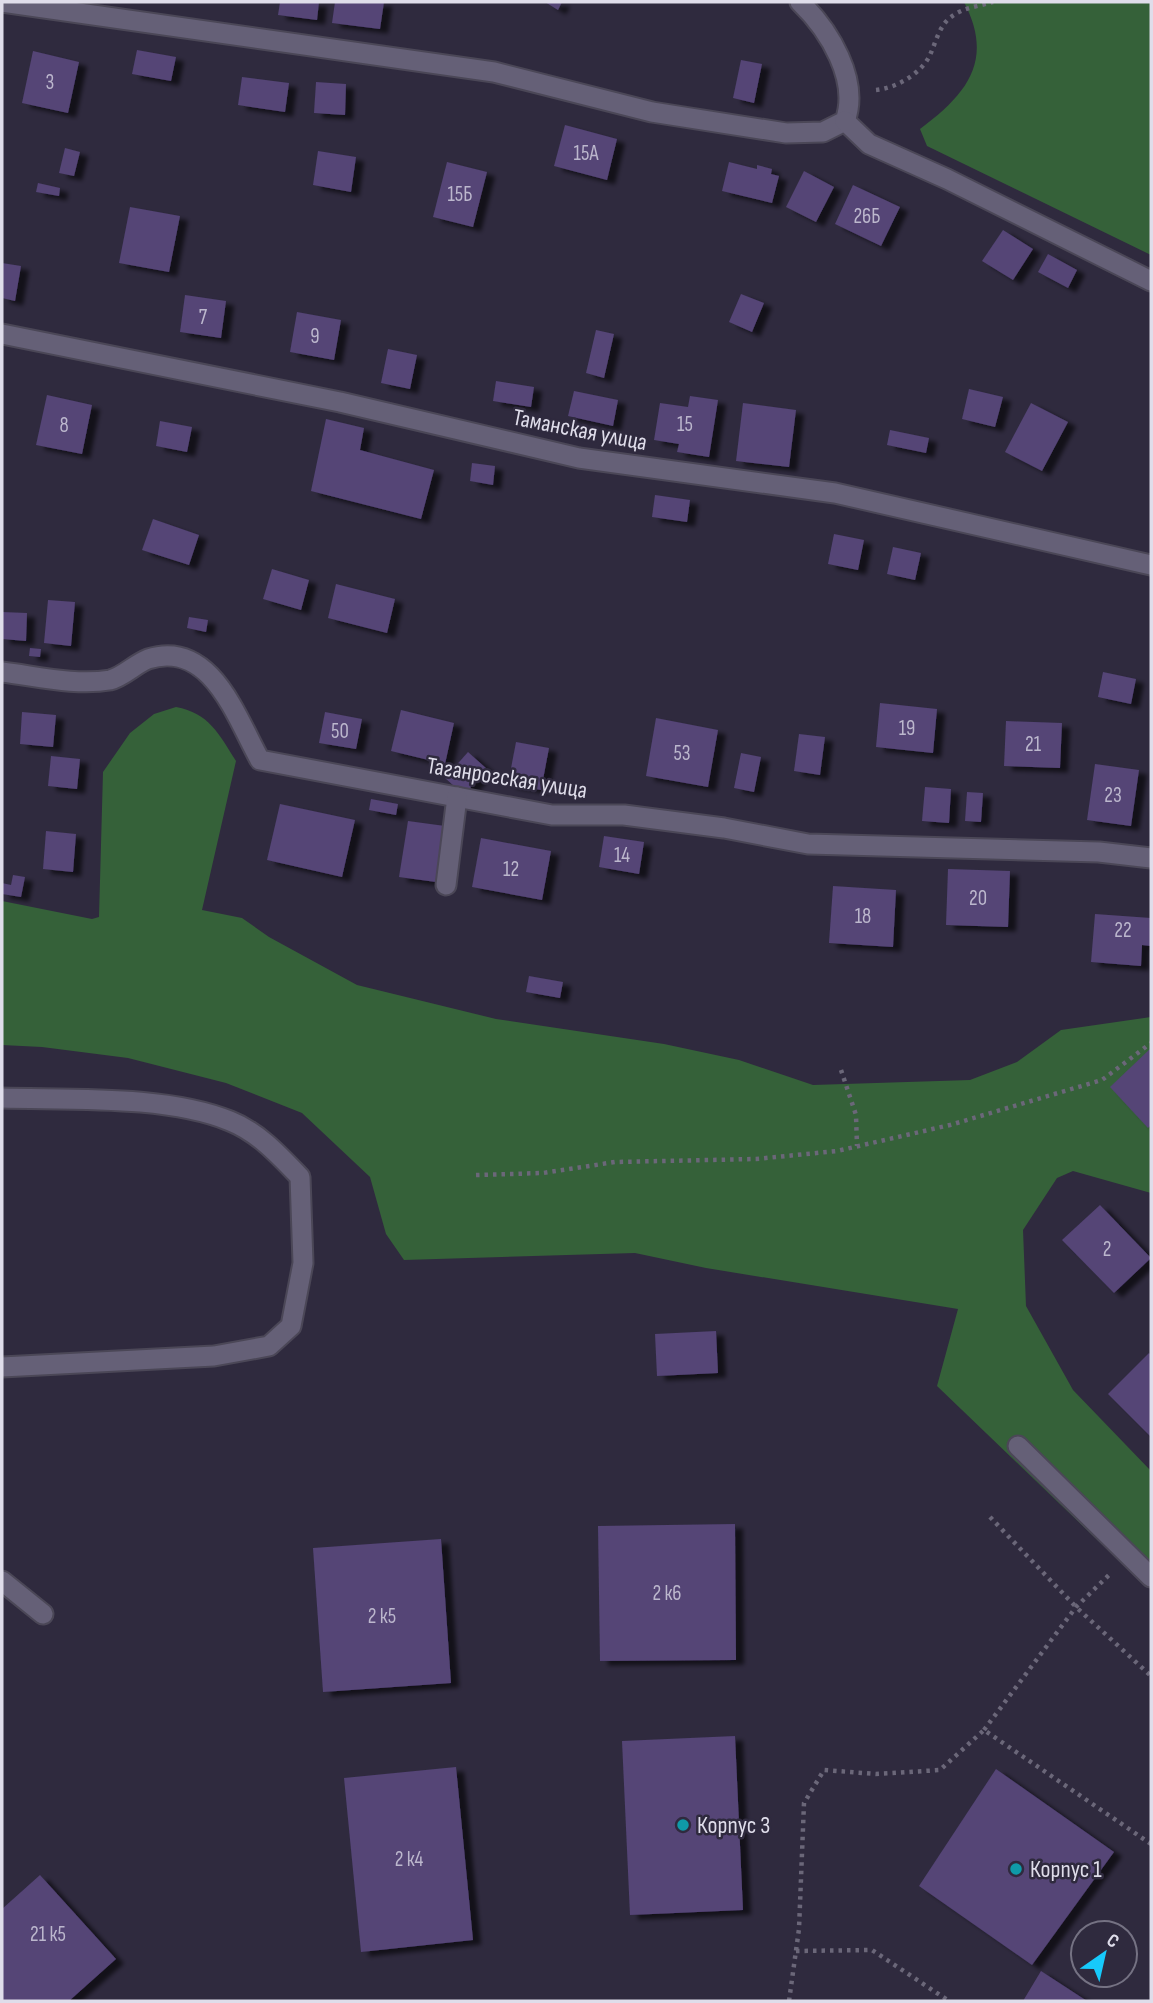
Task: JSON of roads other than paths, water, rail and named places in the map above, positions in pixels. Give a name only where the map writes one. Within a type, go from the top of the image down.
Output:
[{"type":"lane","points":[[2,2],[494,72],[652,112],[786,133],[823,132],[845,121],[851,105],[850,91],[832,43],[800,2]]},
{"type":"lane","points":[[845,121],[869,144],[947,178],[1151,281]]},
{"type":"lane","name":"Таманская улица","points":[[2,334],[340,402],[579,458],[835,493],[1151,565]]},
{"type":"lane","name":"Таганрогская улица","points":[[2,673],[68,680],[111,680],[146,660],[167,655],[193,659],[213,676],[260,760],[552,815],[624,815],[724,828],[808,844],[1063,850],[1151,858]]},
{"type":"lane","points":[[446,885],[457,797]]},
{"type":"lane","points":[[2,1098],[156,1103],[229,1121],[267,1142],[300,1177],[303,1263],[292,1326],[269,1346],[214,1356],[2,1367]]},
{"type":"lane","points":[[1018,1446],[1151,1577]]},
{"type":"lane","points":[[2,1581],[43,1614]]},
{"type":"place","name":"Корпус 3","points":[[683,1825]]},
{"type":"place","name":"Корпус 1","points":[[1016,1869]]}]
